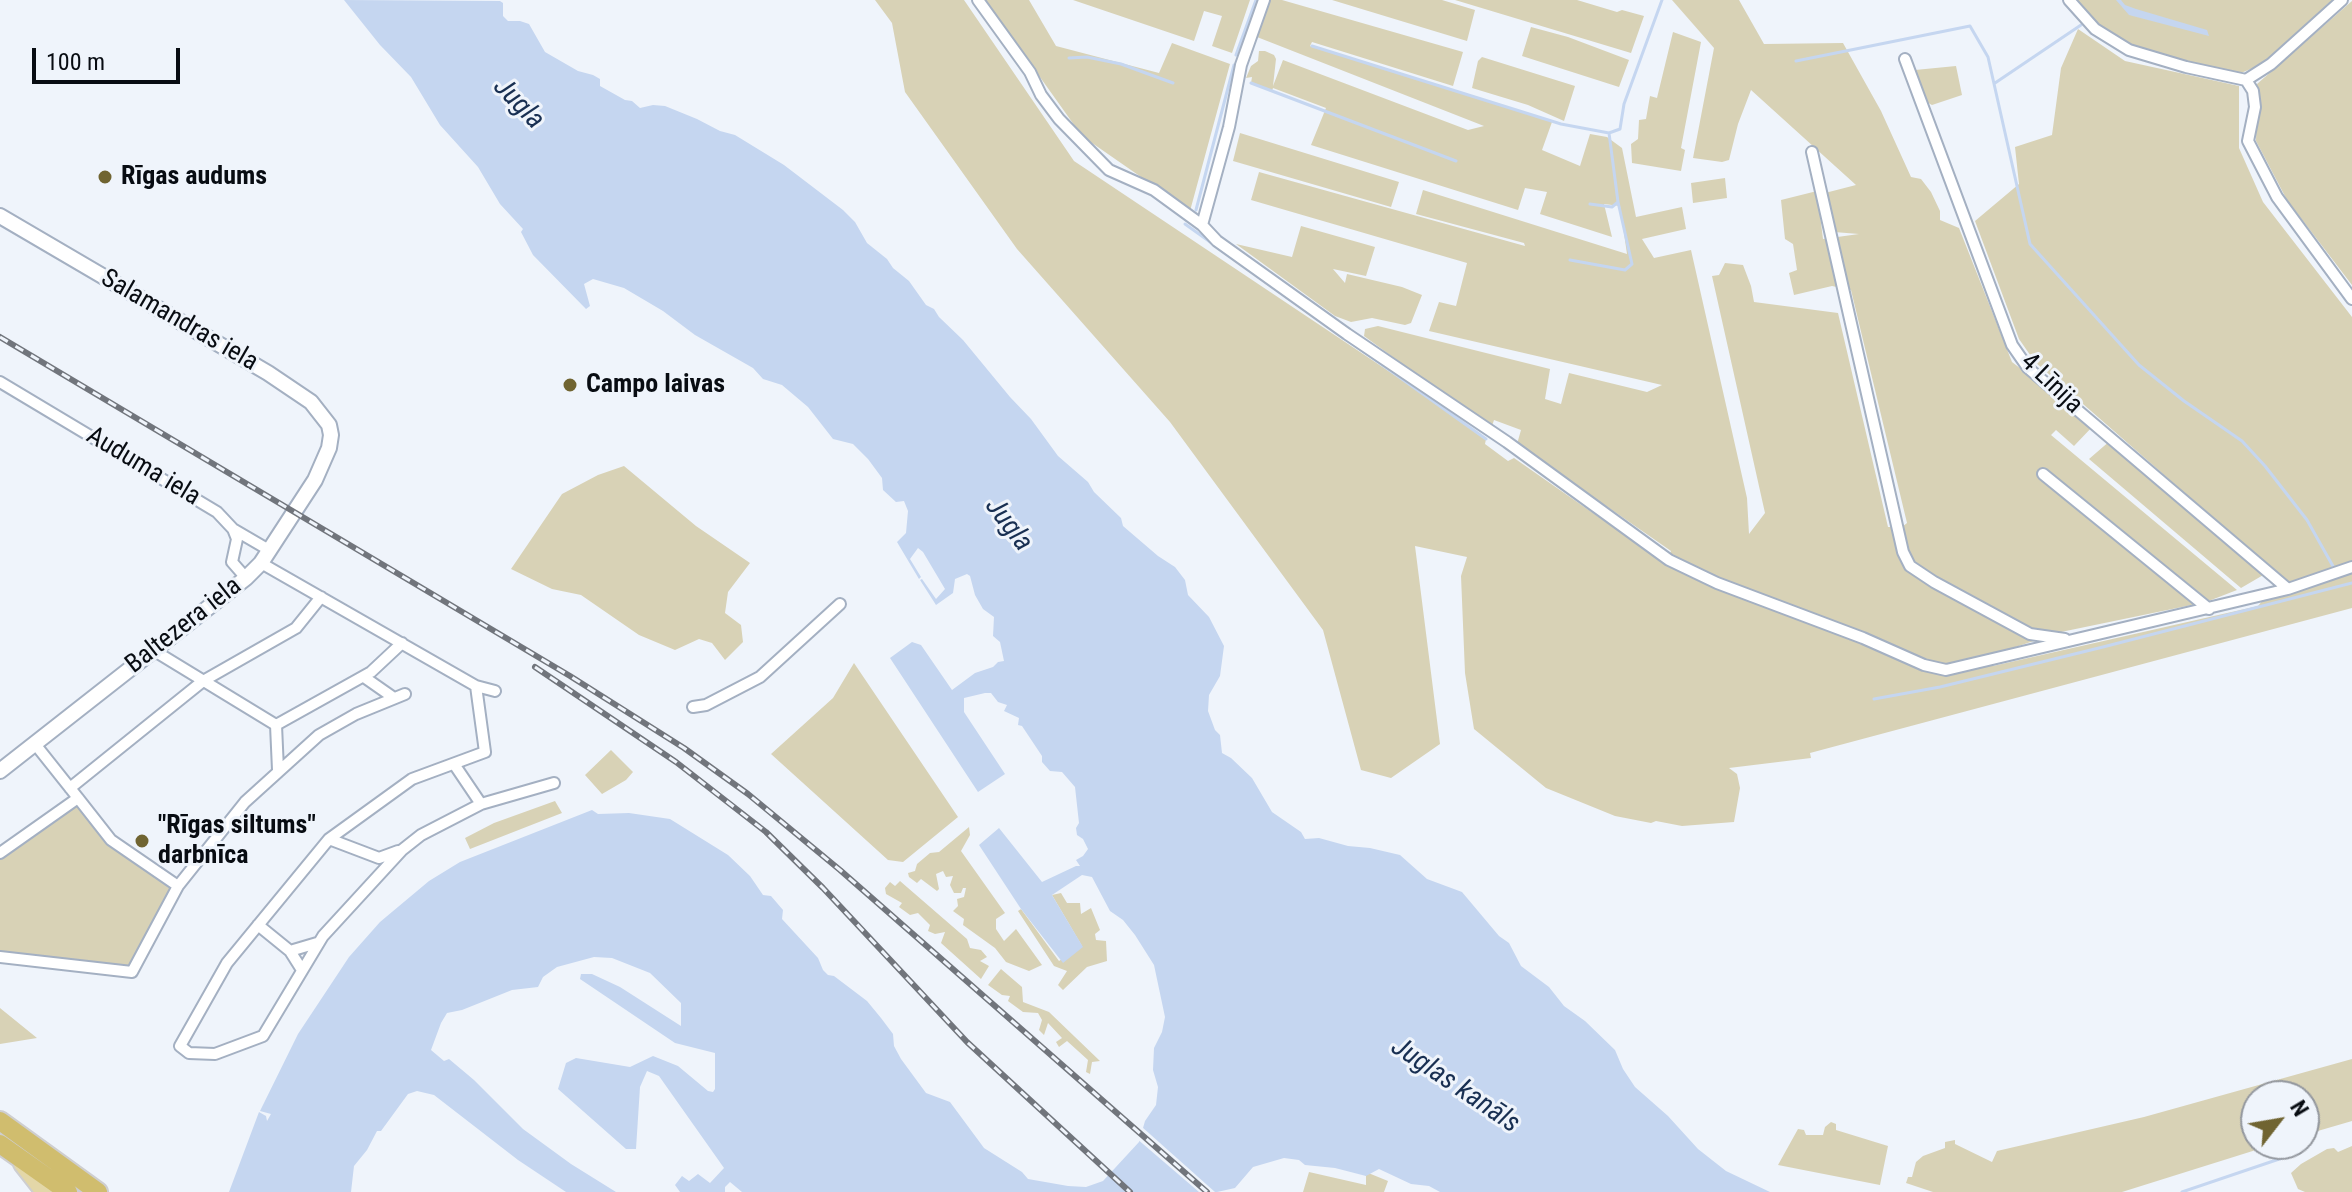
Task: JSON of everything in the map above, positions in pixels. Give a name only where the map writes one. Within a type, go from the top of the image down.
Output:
[{"type":"highway","points":[[0,1121],[98,1192]]},
{"type":"highway","points":[[0,1144],[68,1192]]},
{"type":"main road","points":[[16,1156],[44,1192]]},
{"type":"street","points":[[978,0],[1030,72],[1041,95],[1081,144],[1109,170],[1154,190],[1202,225],[1217,241],[1507,442],[1669,560],[1717,583],[1863,638],[1924,665],[1946,670],[2288,589],[2352,567]]},
{"type":"street","points":[[1202,225],[1229,127],[1241,65],[1264,0]]},
{"type":"street","points":[[2069,0],[2095,29],[2129,50],[2246,80],[2271,64],[2342,0]]},
{"type":"street","name":"4 Līnija","points":[[1905,59],[2012,345],[2028,368],[2288,589]]},
{"type":"street","points":[[2246,80],[2253,91],[2255,107],[2248,141],[2277,197],[2352,299]]},
{"type":"street","points":[[1812,152],[1903,552],[1910,566],[2030,634],[2071,640]]},
{"type":"street","name":"Salamandras iela","points":[[0,216],[268,373],[311,402],[329,425],[329,448]]},
{"type":"street","name":"Auduma iela","points":[[0,382],[217,512],[265,556]]},
{"type":"street","name":"Baltezera iela","points":[[0,771],[246,578],[265,556],[315,480],[329,448]]},
{"type":"street","points":[[2043,474],[2209,609]]},
{"type":"street","points":[[233,529],[237,539],[232,562],[246,578]]},
{"type":"street","points":[[265,556],[321,597],[476,686],[495,691]]},
{"type":"street","points":[[70,788],[203,681],[296,628],[321,597]]},
{"type":"street","points":[[693,707],[706,705],[760,677],[840,604]]},
{"type":"street","points":[[276,725],[364,677],[402,643]]},
{"type":"street","points":[[153,650],[276,725]]},
{"type":"street","points":[[364,677],[394,698]]},
{"type":"street","points":[[476,686],[485,752],[412,779],[329,839],[227,963],[180,1046],[189,1053],[215,1054],[263,1036],[317,943],[402,850],[421,835],[481,804],[554,783]]},
{"type":"street","points":[[0,957],[132,972],[178,886],[217,835],[278,770],[319,735],[356,714],[405,694]]},
{"type":"street","points":[[276,725],[278,770]]},
{"type":"street","points":[[35,744],[111,840],[178,886]]},
{"type":"street","points":[[454,764],[481,804]]},
{"type":"street","points":[[0,853],[78,798]]},
{"type":"street","points":[[329,839],[379,858],[402,850]]},
{"type":"street","points":[[258,925],[290,951],[302,970]]},
{"type":"street","points":[[290,951],[317,943]]},
{"type":"shaded area","points":[[875,0],[964,0],[1074,161],[1402,380],[1486,439],[1485,444],[1508,461],[1514,458],[1666,564],[1671,551],[1517,444],[1521,430],[1494,420],[1492,426],[1464,409],[1364,336],[1365,329],[1378,326],[1550,369],[1545,399],[1561,404],[1569,373],[1647,392],[1662,385],[1429,331],[1439,302],[1456,306],[1467,263],[1251,200],[1259,172],[1525,246],[1524,243],[1416,214],[1423,190],[1627,254],[1620,206],[1604,204],[1612,237],[1540,214],[1547,192],[1525,188],[1518,210],[1311,145],[1326,108],[1251,83],[1252,77],[1246,78],[1251,66],[1258,61],[1259,51],[1274,55],[1276,59],[1273,86],[1283,60],[1468,130],[1484,126],[1257,37],[1257,33],[1269,0],[1282,0],[1463,52],[1453,86],[1312,42],[1310,46],[1552,122],[1542,150],[1580,166],[1590,134],[1607,137],[1622,148],[1636,217],[1682,207],[1686,229],[1642,239],[1654,258],[1691,250],[1747,498],[1749,534],[1765,513],[1712,276],[1719,275],[1725,263],[1743,265],[1754,302],[1838,313],[1888,527],[1902,527],[1907,523],[1851,290],[1832,286],[1794,295],[1789,273],[1797,270],[1793,244],[1785,239],[1781,200],[1817,191],[1823,239],[1859,234],[1834,232],[1825,193],[1856,185],[1751,90],[1729,160],[1693,158],[1714,48],[1672,0],[1739,0],[1764,44],[1843,43],[1881,111],[1911,177],[1921,179],[1931,192],[1940,211],[1940,220],[1959,228],[2012,362],[2094,425],[2074,446],[2056,430],[2051,435],[2237,590],[2206,602],[2061,632],[1961,665],[1993,666],[2258,606],[2276,584],[2265,574],[2241,588],[2089,459],[2111,440],[2242,543],[2035,362],[2019,339],[1975,221],[2019,184],[2015,147],[2052,135],[2061,68],[2078,29],[2125,61],[2239,86],[2239,148],[2263,202],[2352,317],[2352,608],[1810,753],[1811,758],[1729,768],[1737,774],[1740,788],[1734,822],[1682,826],[1615,816],[1546,788],[1474,729],[1465,673],[1461,576],[1467,557],[1415,546],[1440,744],[1391,778],[1361,770],[1323,630],[1170,422],[1017,249],[905,92],[892,23]]},
{"type":"shaded area","points":[[985,0],[1029,0],[1056,46],[1159,73],[1172,43],[1230,64],[1190,211],[1082,136]]},
{"type":"shaded area","points":[[1073,0],[1250,0],[1232,53],[1212,46],[1222,16],[1204,11],[1194,41]]},
{"type":"shaded area","points":[[1332,0],[1442,0],[1475,10],[1467,41]]},
{"type":"shaded area","points":[[1455,0],[1577,0],[1644,16],[1631,53]]},
{"type":"shaded area","points":[[2070,0],[2337,0],[2265,63],[2241,73],[2122,45]]},
{"type":"shaded area","points":[[2352,1],[2352,285],[2287,200],[2256,141],[2257,84]]},
{"type":"shaded area","points":[[1531,27],[1629,60],[1619,87],[1522,56]]},
{"type":"shaded area","points":[[1673,32],[1701,42],[1681,148],[1685,150],[1681,171],[1632,163],[1631,144],[1638,139],[1639,120],[1646,119],[1650,96],[1657,98]]},
{"type":"shaded area","points":[[1482,57],[1575,86],[1564,121],[1528,105],[1472,88],[1478,61]]},
{"type":"shaded area","points":[[1956,66],[1962,95],[1932,105],[1923,100],[1915,70]]},
{"type":"shaded area","points":[[1240,133],[1399,182],[1391,207],[1233,161]]},
{"type":"shaded area","points":[[1725,178],[1727,198],[1693,203],[1691,183]]},
{"type":"shaded area","points":[[1301,226],[1375,247],[1366,276],[1333,269],[1345,283],[1347,274],[1422,295],[1411,323],[1405,325],[1372,318],[1351,322],[1335,316],[1236,244],[1292,257]]},
{"type":"shaded area","points":[[624,466],[696,526],[750,563],[728,592],[725,613],[741,625],[743,642],[725,660],[712,643],[699,639],[675,650],[639,635],[581,595],[552,589],[511,569],[562,494],[598,475]]},
{"type":"shaded area","points":[[854,663],[958,817],[903,862],[888,860],[771,754],[833,698]]},
{"type":"shaded area","points":[[611,750],[633,772],[626,780],[602,794],[585,775]]},
{"type":"shaded area","points":[[555,801],[562,813],[470,849],[465,838],[494,823]]},
{"type":"shaded area","points":[[77,802],[110,844],[175,887],[130,969],[0,954],[0,856]]},
{"type":"shaded area","points":[[969,827],[970,835],[961,851],[1005,913],[996,919],[996,929],[1004,941],[1016,929],[1042,965],[1029,971],[1006,962],[995,948],[963,925],[964,919],[953,911],[958,906],[957,899],[964,897],[966,888],[961,893],[954,893],[950,885],[953,876],[946,877],[943,871],[936,874],[937,891],[921,879],[917,883],[909,877],[908,873],[915,871],[917,864],[930,853],[939,852]]},
{"type":"shaded area","points":[[900,881],[967,939],[970,948],[981,950],[987,957],[980,961],[989,966],[981,979],[941,943],[945,932],[935,934],[928,931],[930,925],[918,913],[910,915],[899,907],[902,903],[886,894],[885,888],[890,882],[895,886]]},
{"type":"shaded area","points":[[1061,893],[1067,903],[1080,903],[1081,914],[1091,908],[1100,930],[1095,934],[1096,940],[1106,941],[1107,961],[1087,967],[1063,990],[1058,985],[1067,971],[1054,966],[1018,911],[1021,909],[1059,961],[1082,946],[1052,895]]},
{"type":"shaded area","points":[[1001,969],[1022,987],[1023,1002],[1049,1012],[1100,1061],[1092,1062],[1090,1074],[1086,1072],[1088,1060],[1067,1041],[1059,1047],[1056,1042],[1062,1038],[1048,1023],[1044,1035],[1039,1030],[1042,1020],[1038,1013],[1023,1012],[1008,1001],[1010,996],[1002,995],[988,985]]},
{"type":"shaded area","points":[[0,1008],[37,1038],[0,1044]]},
{"type":"shaded area","points":[[2352,1059],[2352,1121],[2320,1130],[2320,1080],[2277,1080]]},
{"type":"shaded area","points":[[2240,1090],[2240,1155],[2122,1192],[1933,1192],[1906,1183],[1908,1177],[1912,1177],[1916,1162],[1945,1148],[1945,1142],[1955,1140],[1955,1144],[1992,1162],[1997,1151],[2144,1117]]},
{"type":"shaded area","points":[[1831,1122],[1836,1124],[1836,1130],[1888,1146],[1880,1185],[1778,1165],[1798,1129],[1804,1130],[1806,1135],[1823,1135],[1825,1127]]},
{"type":"shaded area","points":[[2352,1146],[2352,1192],[2305,1192],[2298,1189],[2291,1173],[2308,1160],[2320,1160],[2320,1153],[2327,1149],[2334,1148],[2338,1152]]},
{"type":"shaded area","points":[[1361,1170],[1388,1181],[1384,1192],[1303,1192],[1309,1172],[1366,1185],[1366,1176]]},
{"type":"water","points":[[344,0],[500,1],[503,3],[503,16],[508,21],[529,24],[545,52],[578,71],[600,79],[600,86],[640,108],[665,106],[735,135],[784,165],[843,210],[855,222],[867,243],[909,281],[926,305],[934,309],[963,340],[1031,419],[1058,456],[1088,482],[1121,518],[1123,526],[1175,567],[1185,580],[1188,595],[1209,617],[1224,646],[1220,676],[1209,695],[1208,711],[1220,735],[1222,753],[1252,778],[1272,812],[1301,832],[1305,839],[1319,838],[1400,855],[1427,879],[1462,892],[1499,936],[1509,943],[1521,966],[1549,987],[1564,1006],[1615,1050],[1635,1087],[1668,1116],[1698,1149],[1726,1171],[1770,1192],[1440,1192],[1429,1186],[1411,1184],[1379,1169],[1366,1176],[1284,1158],[1253,1167],[1235,1188],[1217,1192],[742,1192],[730,1182],[725,1192],[680,1192],[675,1185],[682,1176],[689,1181],[698,1174],[710,1183],[724,1168],[659,1076],[647,1071],[640,1087],[636,1149],[626,1149],[558,1089],[566,1063],[576,1058],[630,1067],[653,1056],[678,1066],[713,1092],[715,1053],[675,1043],[580,979],[581,974],[592,974],[620,987],[681,1026],[681,1003],[650,973],[612,958],[594,957],[557,967],[543,977],[538,987],[512,990],[447,1013],[431,1050],[444,1061],[449,1059],[474,1080],[523,1129],[616,1192],[566,1192],[518,1160],[434,1095],[417,1091],[408,1094],[381,1131],[377,1131],[354,1166],[351,1192],[229,1192],[259,1112],[266,1116],[267,1121],[271,1114],[260,1111],[298,1034],[349,957],[380,922],[429,881],[460,862],[592,810],[598,814],[629,813],[670,819],[728,855],[750,876],[763,895],[771,896],[783,910],[782,919],[818,958],[823,970],[867,1001],[893,1034],[894,1046],[901,1059],[926,1093],[950,1102],[984,1148],[1028,1179],[1086,1187],[1103,1181],[1139,1142],[1145,1121],[1156,1105],[1158,1087],[1153,1070],[1154,1048],[1165,1017],[1154,965],[1123,920],[1110,911],[1092,877],[1082,875],[1052,895],[1083,947],[1063,963],[1021,909],[979,845],[999,828],[1042,882],[1080,866],[1076,860],[1088,849],[1077,835],[1079,823],[1075,787],[1062,772],[1050,771],[1042,762],[1042,756],[1022,726],[1018,725],[1019,718],[1004,711],[1007,705],[998,702],[991,693],[985,693],[964,698],[964,712],[1005,774],[978,792],[890,658],[912,642],[921,645],[952,690],[975,673],[1004,661],[1000,642],[993,636],[994,617],[983,609],[970,576],[967,574],[955,579],[953,593],[936,605],[920,580],[936,599],[945,589],[923,552],[918,548],[910,559],[921,577],[919,579],[897,542],[906,533],[908,511],[904,501],[896,502],[883,490],[882,478],[868,459],[853,444],[833,439],[808,407],[782,385],[763,379],[753,368],[695,335],[624,288],[593,279],[584,284],[590,306],[586,309],[533,255],[521,232],[523,229],[500,204],[478,167],[440,125],[411,77]]},
{"type":"water","points":[[2116,0],[2207,30],[2209,36],[2129,15]]},
{"type":"pier","points":[[1142,1127],[1215,1192],[1199,1192],[1136,1138]]},
{"type":"waterway","points":[[1236,55],[1256,0]]},
{"type":"waterway","points":[[1312,46],[1561,124],[1609,133],[1620,129],[1624,104],[1662,0]]},
{"type":"waterway","points":[[1995,83],[2081,25]]},
{"type":"waterway","points":[[1796,61],[1970,26],[1988,57],[2030,244],[2139,365],[2242,441],[2307,520],[2334,568],[2337,567]]},
{"type":"waterway","points":[[1069,58],[1087,57],[1121,64],[1173,83]]},
{"type":"waterway","points":[[1196,210],[1234,65]]},
{"type":"waterway","points":[[1251,83],[1456,161]]},
{"type":"waterway","points":[[1590,204],[1612,207],[1618,202],[1609,133]]},
{"type":"waterway","points":[[1570,260],[1625,270],[1632,264],[1618,202]]},
{"type":"waterway","points":[[1185,224],[1486,439]]},
{"type":"waterway","points":[[1874,699],[1940,687],[2352,583]]},
{"type":"waterway","points":[[2182,1192],[2276,1160]]},
{"type":"railway","points":[[0,337],[570,676],[684,748],[748,794],[840,870],[1207,1192]]},
{"type":"railway","points":[[535,667],[676,762],[766,832],[823,888],[967,1042],[1130,1192]]},
{"type":"place","name":"Rīgas audums","points":[[105,177]]},
{"type":"place","name":"Campo laivas","points":[[570,385]]},
{"type":"place","name":"\"Rīgas siltums\" darbnīca","points":[[142,841]]},
{"type":"water label","name":"Jugla","points":[[518,104]]},
{"type":"water label","name":"Jugla","points":[[1008,525]]},
{"type":"water label","name":"Juglas kanāls","points":[[1455,1086]]}]
